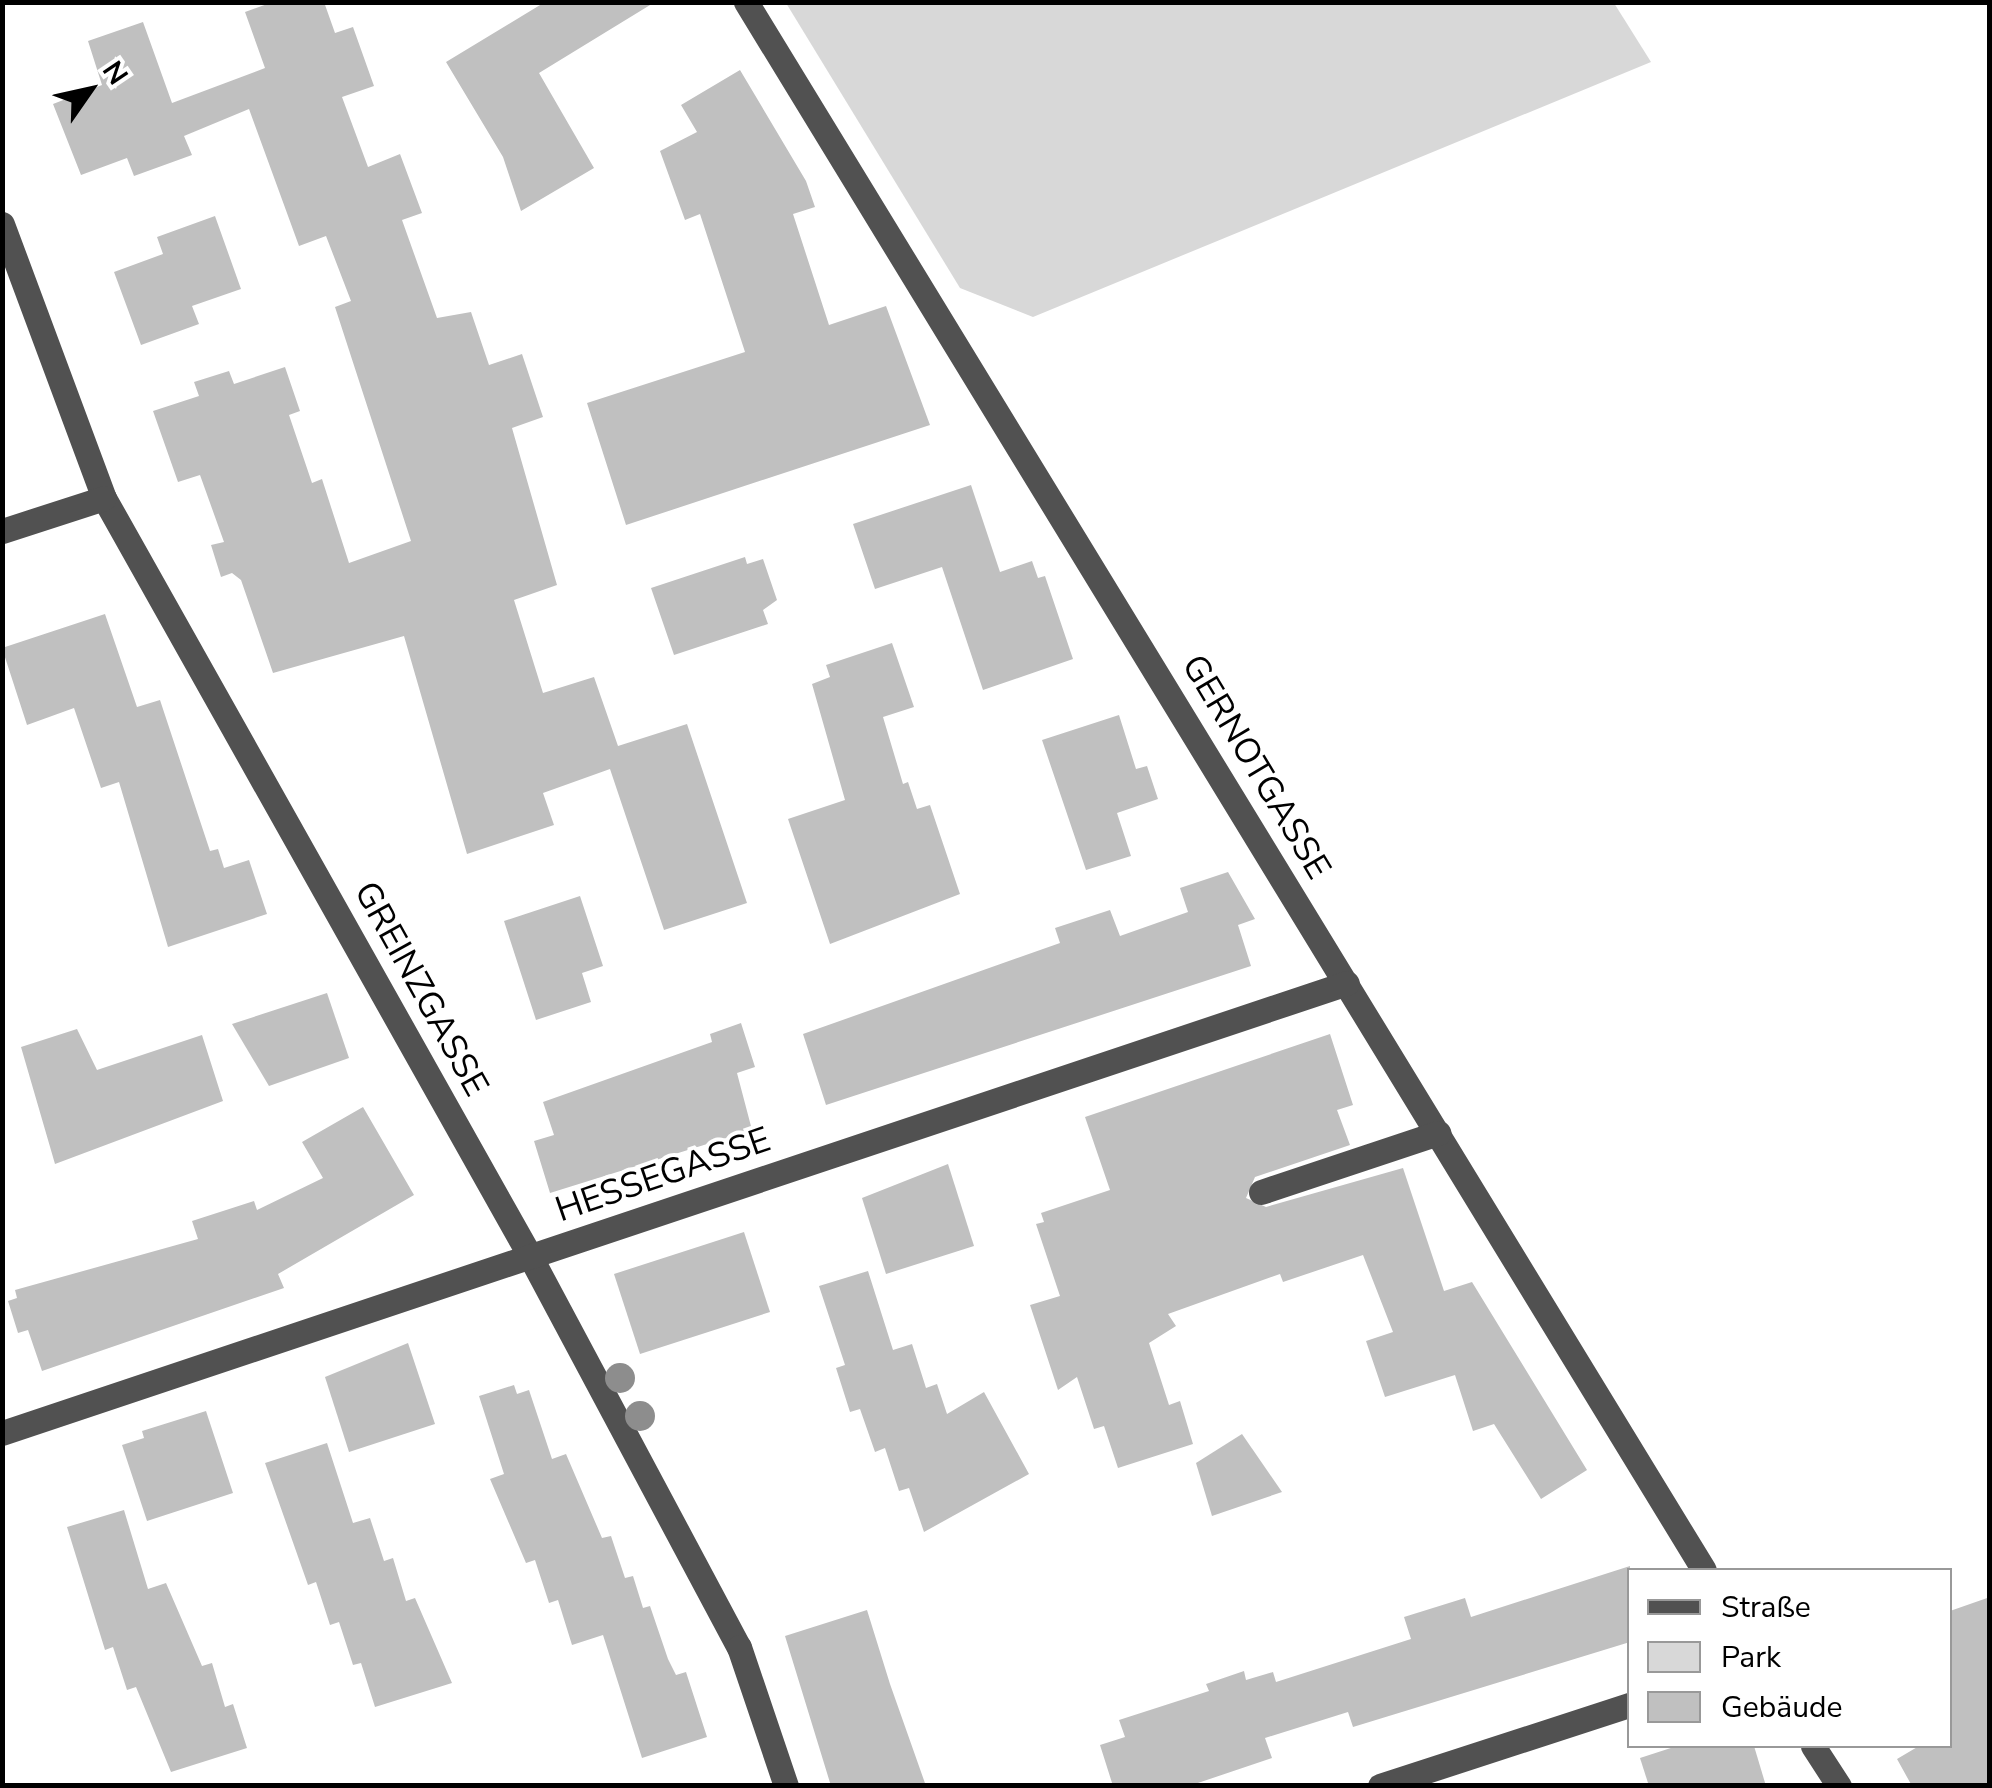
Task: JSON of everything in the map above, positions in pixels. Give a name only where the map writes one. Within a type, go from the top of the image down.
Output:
[{"type":"street","name":"GERNOTGASSE","points":[[746,2],[1703,1568]]},
{"type":"street","name":"GREINZGASSE","points":[[2,224],[104,498],[531,1258],[739,1646],[786,1786]]},
{"type":"street","points":[[2,531],[104,498]]},
{"type":"street","name":"HESSEGASSE","points":[[2,1433],[1347,984]]},
{"type":"street","points":[[1261,1192],[1438,1133]]},
{"type":"street","points":[[1380,1786],[1627,1706]]},
{"type":"street","points":[[1815,1748],[1839,1786]]},
{"type":"green space","points":[[786,3],[1614,3],[1651,62],[1033,317],[960,288]]},
{"type":"building","points":[[273,2],[324,2],[335,33],[353,27],[374,86],[342,97],[368,167],[400,154],[422,213],[402,220],[437,318],[471,312],[489,365],[522,354],[543,417],[512,428],[557,585],[514,600],[543,693],[594,677],[618,746],[687,724],[747,903],[664,930],[610,769],[543,793],[554,825],[467,854],[404,636],[273,673],[241,580],[232,573],[221,577],[211,545],[224,542],[200,475],[178,482],[153,411],[199,396],[194,382],[229,371],[234,384],[285,367],[300,411],[289,415],[312,483],[322,479],[349,563],[411,541],[335,307],[351,301],[326,236],[299,246],[249,109],[184,136],[192,155],[134,176],[127,158],[81,175],[53,104],[102,85],[88,41],[143,22],[172,103],[265,68],[245,12]]},
{"type":"building","points":[[545,2],[655,2],[539,73],[594,168],[521,211],[503,157],[446,62]]},
{"type":"building","points":[[740,70],[806,181],[815,207],[793,214],[829,325],[886,306],[930,425],[626,525],[587,403],[745,352],[700,214],[685,220],[660,151],[697,132],[681,105]]},
{"type":"building","points":[[215,216],[241,289],[192,306],[199,324],[141,345],[114,272],[163,254],[157,237]]},
{"type":"building","points":[[971,485],[1000,572],[1032,561],[1038,578],[1045,576],[1073,659],[983,690],[942,567],[875,589],[853,524]]},
{"type":"building","points":[[745,557],[747,564],[763,559],[777,600],[763,610],[768,624],[674,655],[651,588]]},
{"type":"building","points":[[105,614],[137,707],[160,700],[210,851],[218,849],[224,868],[249,860],[267,914],[168,947],[119,782],[101,788],[74,708],[27,725],[2,648]]},
{"type":"building","points":[[892,643],[914,707],[883,717],[903,784],[908,782],[917,809],[930,805],[960,894],[830,944],[788,819],[845,800],[812,684],[830,677],[826,665]]},
{"type":"building","points":[[1119,715],[1136,769],[1147,766],[1158,799],[1117,813],[1131,856],[1086,870],[1042,740]]},
{"type":"building","points":[[1228,872],[1255,919],[1238,925],[1251,966],[826,1105],[803,1034],[1060,943],[1055,928],[1110,910],[1120,936],[1188,912],[1180,888]]},
{"type":"building","points":[[580,896],[603,966],[582,973],[591,1002],[536,1020],[504,921]]},
{"type":"building","points":[[327,993],[349,1058],[269,1086],[232,1024]]},
{"type":"building","points":[[741,1023],[755,1067],[737,1073],[752,1130],[550,1193],[534,1141],[554,1135],[543,1102],[712,1042],[710,1034]]},
{"type":"building","points":[[77,1029],[97,1070],[202,1035],[223,1101],[55,1164],[21,1047]]},
{"type":"building","points":[[1330,1034],[1353,1105],[1337,1110],[1350,1145],[1255,1177],[1246,1198],[1266,1207],[1403,1168],[1444,1291],[1472,1282],[1587,1470],[1541,1499],[1494,1424],[1473,1431],[1455,1375],[1385,1397],[1366,1341],[1393,1332],[1363,1255],[1283,1282],[1280,1274],[1168,1314],[1176,1326],[1149,1343],[1169,1405],[1180,1401],[1193,1444],[1118,1468],[1104,1426],[1094,1429],[1077,1377],[1058,1390],[1030,1305],[1060,1296],[1036,1224],[1044,1222],[1041,1213],[1110,1190],[1085,1117]]},
{"type":"building","points":[[363,1107],[414,1195],[278,1274],[284,1288],[42,1371],[28,1330],[18,1333],[8,1301],[17,1298],[15,1290],[198,1239],[192,1221],[254,1201],[257,1210],[323,1178],[302,1142]]},
{"type":"building","points":[[948,1164],[974,1246],[886,1274],[862,1198]]},
{"type":"building","points":[[744,1232],[770,1312],[640,1354],[614,1274]]},
{"type":"building","points":[[868,1271],[893,1350],[912,1344],[926,1388],[937,1384],[947,1414],[984,1392],[1029,1474],[924,1532],[909,1488],[899,1491],[885,1448],[875,1452],[860,1409],[850,1412],[836,1368],[845,1365],[819,1286]]},
{"type":"building","points":[[408,1343],[435,1424],[349,1452],[325,1377]]},
{"type":"building","points":[[514,1385],[517,1394],[529,1390],[552,1459],[566,1454],[602,1538],[611,1536],[625,1578],[633,1576],[643,1608],[650,1606],[676,1675],[686,1672],[707,1737],[642,1758],[603,1635],[572,1645],[558,1600],[549,1603],[535,1560],[526,1563],[490,1479],[504,1474],[479,1396]]},
{"type":"building","points":[[206,1411],[233,1493],[147,1521],[122,1445],[144,1438],[142,1431]]},
{"type":"building","points":[[1242,1434],[1282,1492],[1212,1516],[1196,1463]]},
{"type":"building","points":[[327,1443],[353,1523],[370,1518],[384,1561],[393,1558],[406,1601],[415,1598],[452,1683],[375,1707],[361,1663],[353,1665],[339,1622],[330,1625],[316,1582],[308,1585],[265,1463]]},
{"type":"building","points":[[124,1510],[148,1589],[166,1583],[202,1666],[212,1663],[225,1707],[233,1704],[247,1748],[171,1772],[136,1687],[127,1690],[113,1647],[105,1650],[67,1527]]},
{"type":"building","points":[[1630,1566],[1627,1643],[1353,1727],[1348,1712],[1265,1738],[1272,1758],[1189,1786],[1113,1786],[1100,1745],[1125,1737],[1119,1720],[1209,1691],[1206,1684],[1244,1671],[1246,1680],[1273,1672],[1276,1682],[1411,1639],[1404,1617],[1465,1598],[1471,1617]]},
{"type":"building","points":[[1990,1597],[1990,1786],[1912,1786],[1897,1759],[1916,1748],[1952,1748],[1952,1610]]},
{"type":"building","points":[[867,1610],[926,1786],[831,1786],[785,1636]]},
{"type":"building","points":[[1671,1748],[1755,1748],[1766,1786],[1649,1786],[1640,1758]]}]
